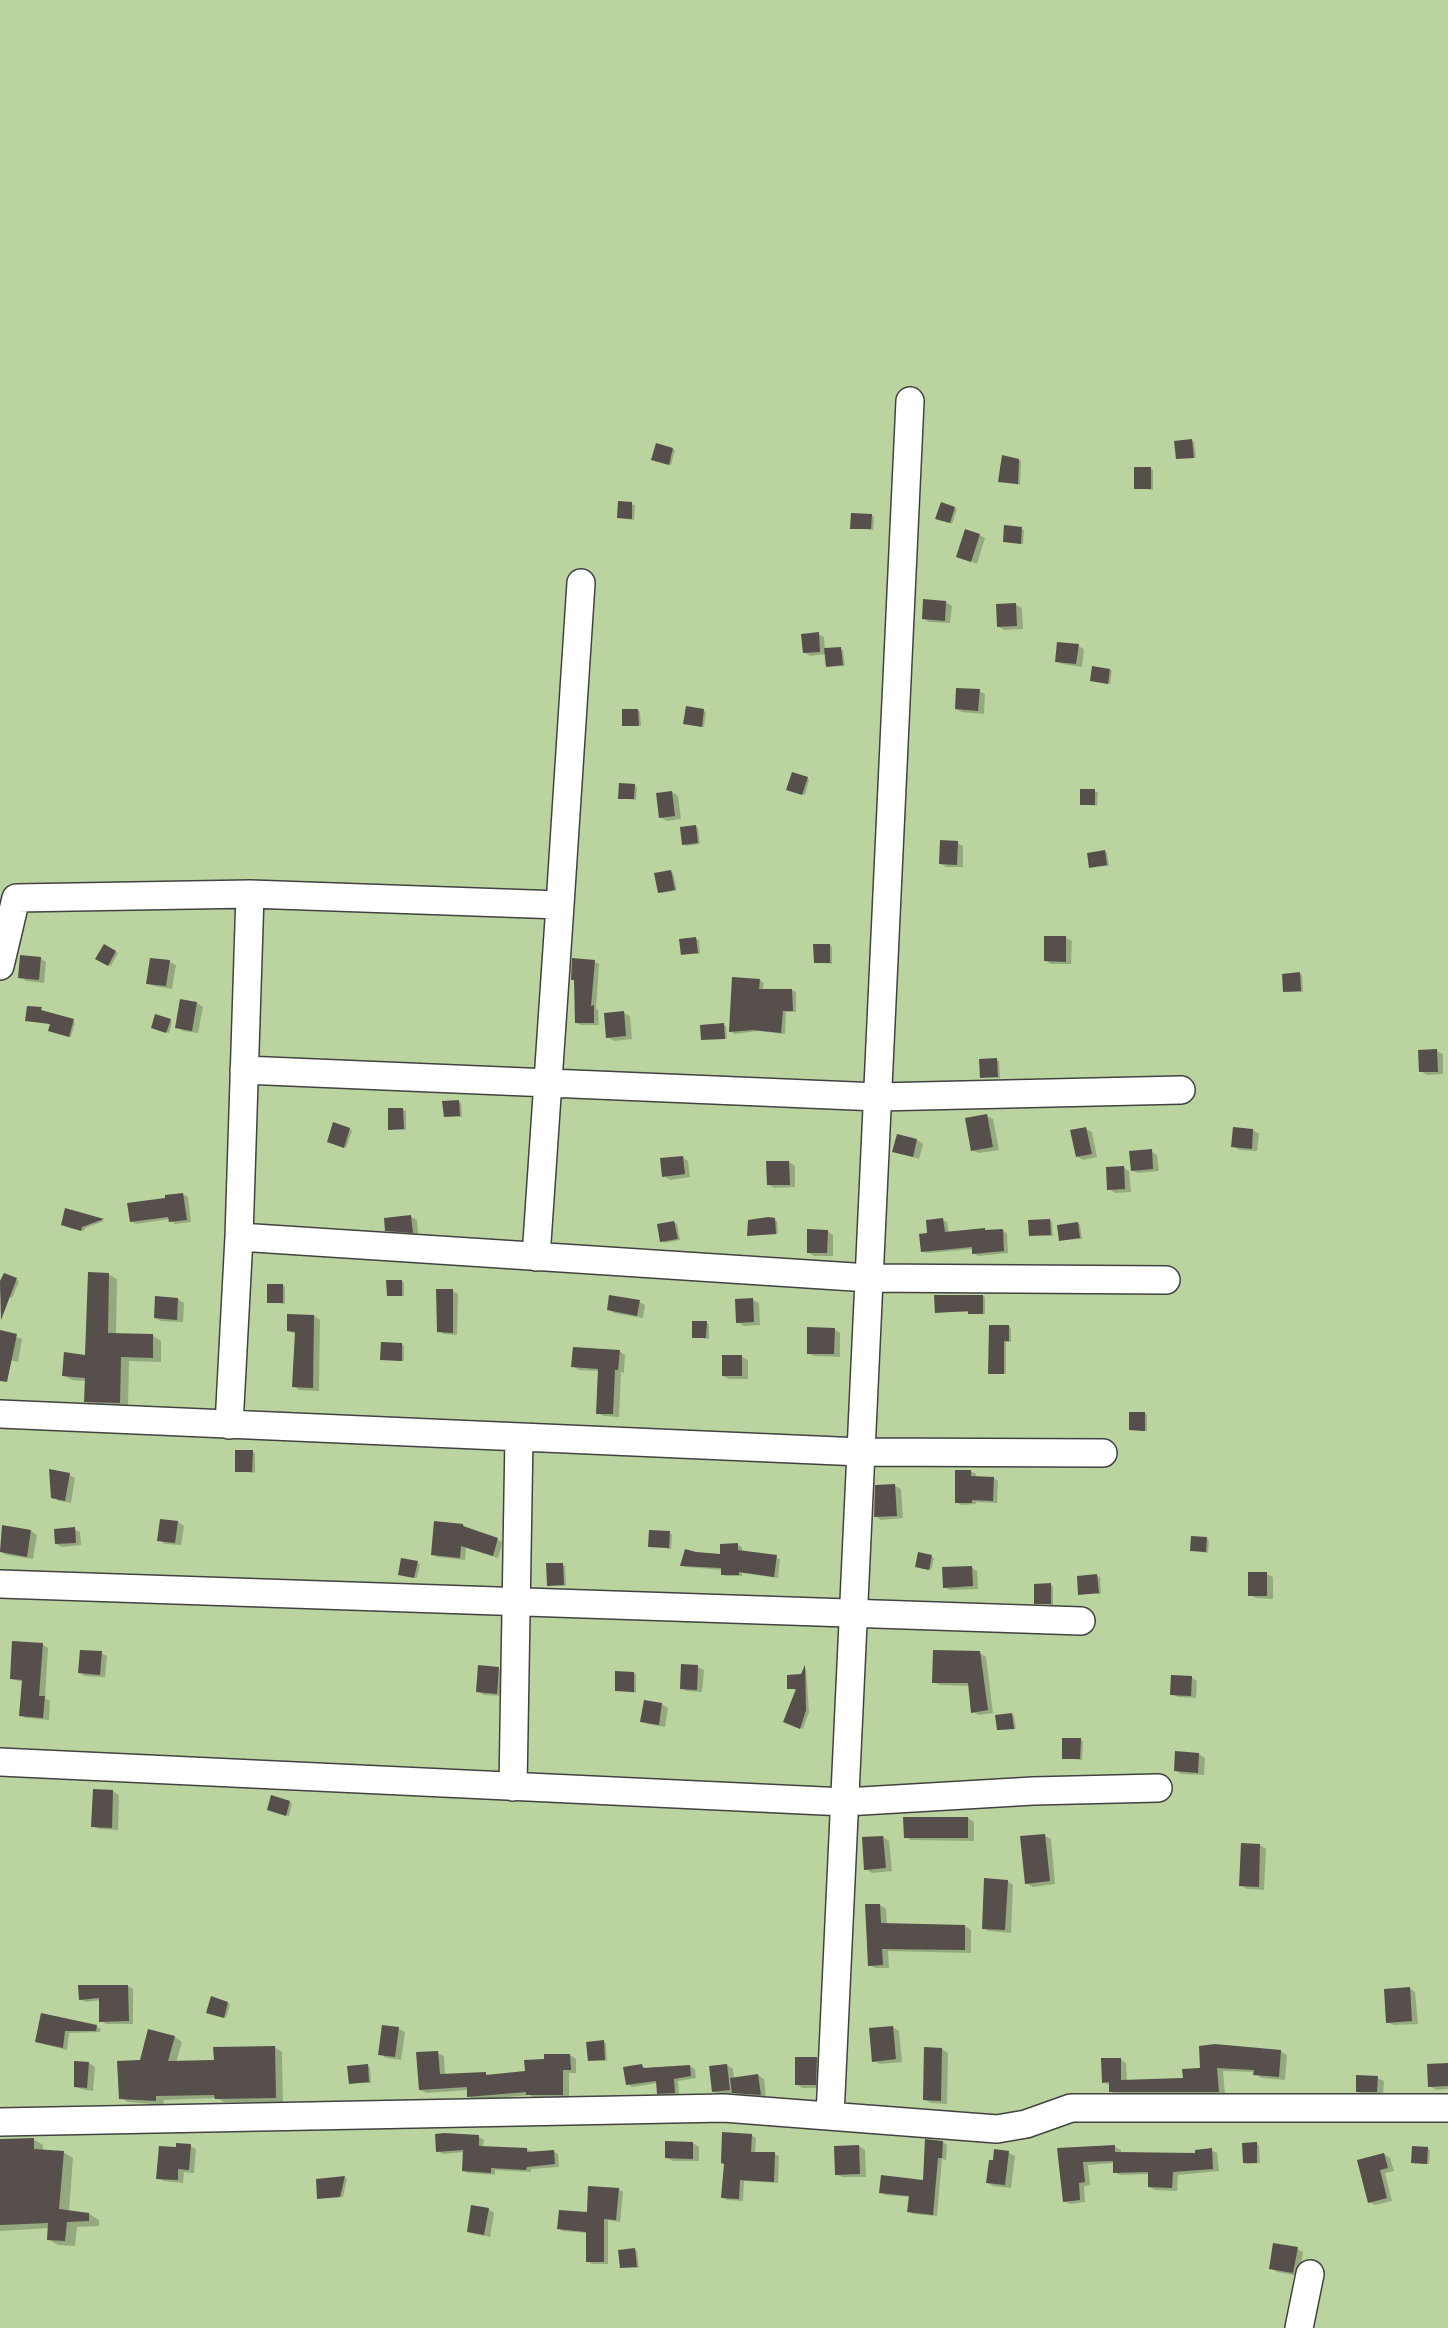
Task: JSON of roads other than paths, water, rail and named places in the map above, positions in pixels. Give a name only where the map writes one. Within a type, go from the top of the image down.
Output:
[{"type":"street","points":[[830,2116],[910,401]]},
{"type":"street","points":[[536,1257],[581,583]]},
{"type":"street","points":[[0,966],[16,898],[250,894],[560,905]]},
{"type":"street","points":[[229,1425],[240,1237],[250,894]]},
{"type":"street","points":[[244,1070],[878,1097],[1181,1090]]},
{"type":"street","points":[[240,1237],[869,1278],[1166,1280]]},
{"type":"street","points":[[0,1414],[861,1452],[1103,1453]]},
{"type":"street","points":[[513,1787],[519,1437]]},
{"type":"street","points":[[0,1584],[1081,1621]]},
{"type":"street","points":[[0,1762],[845,1802],[1033,1791],[1158,1788]]},
{"type":"street","points":[[0,2122],[724,2108],[997,2129],[1026,2124],[1071,2108],[1448,2108]]},
{"type":"street","points":[[1299,2328],[1310,2274]]}]
